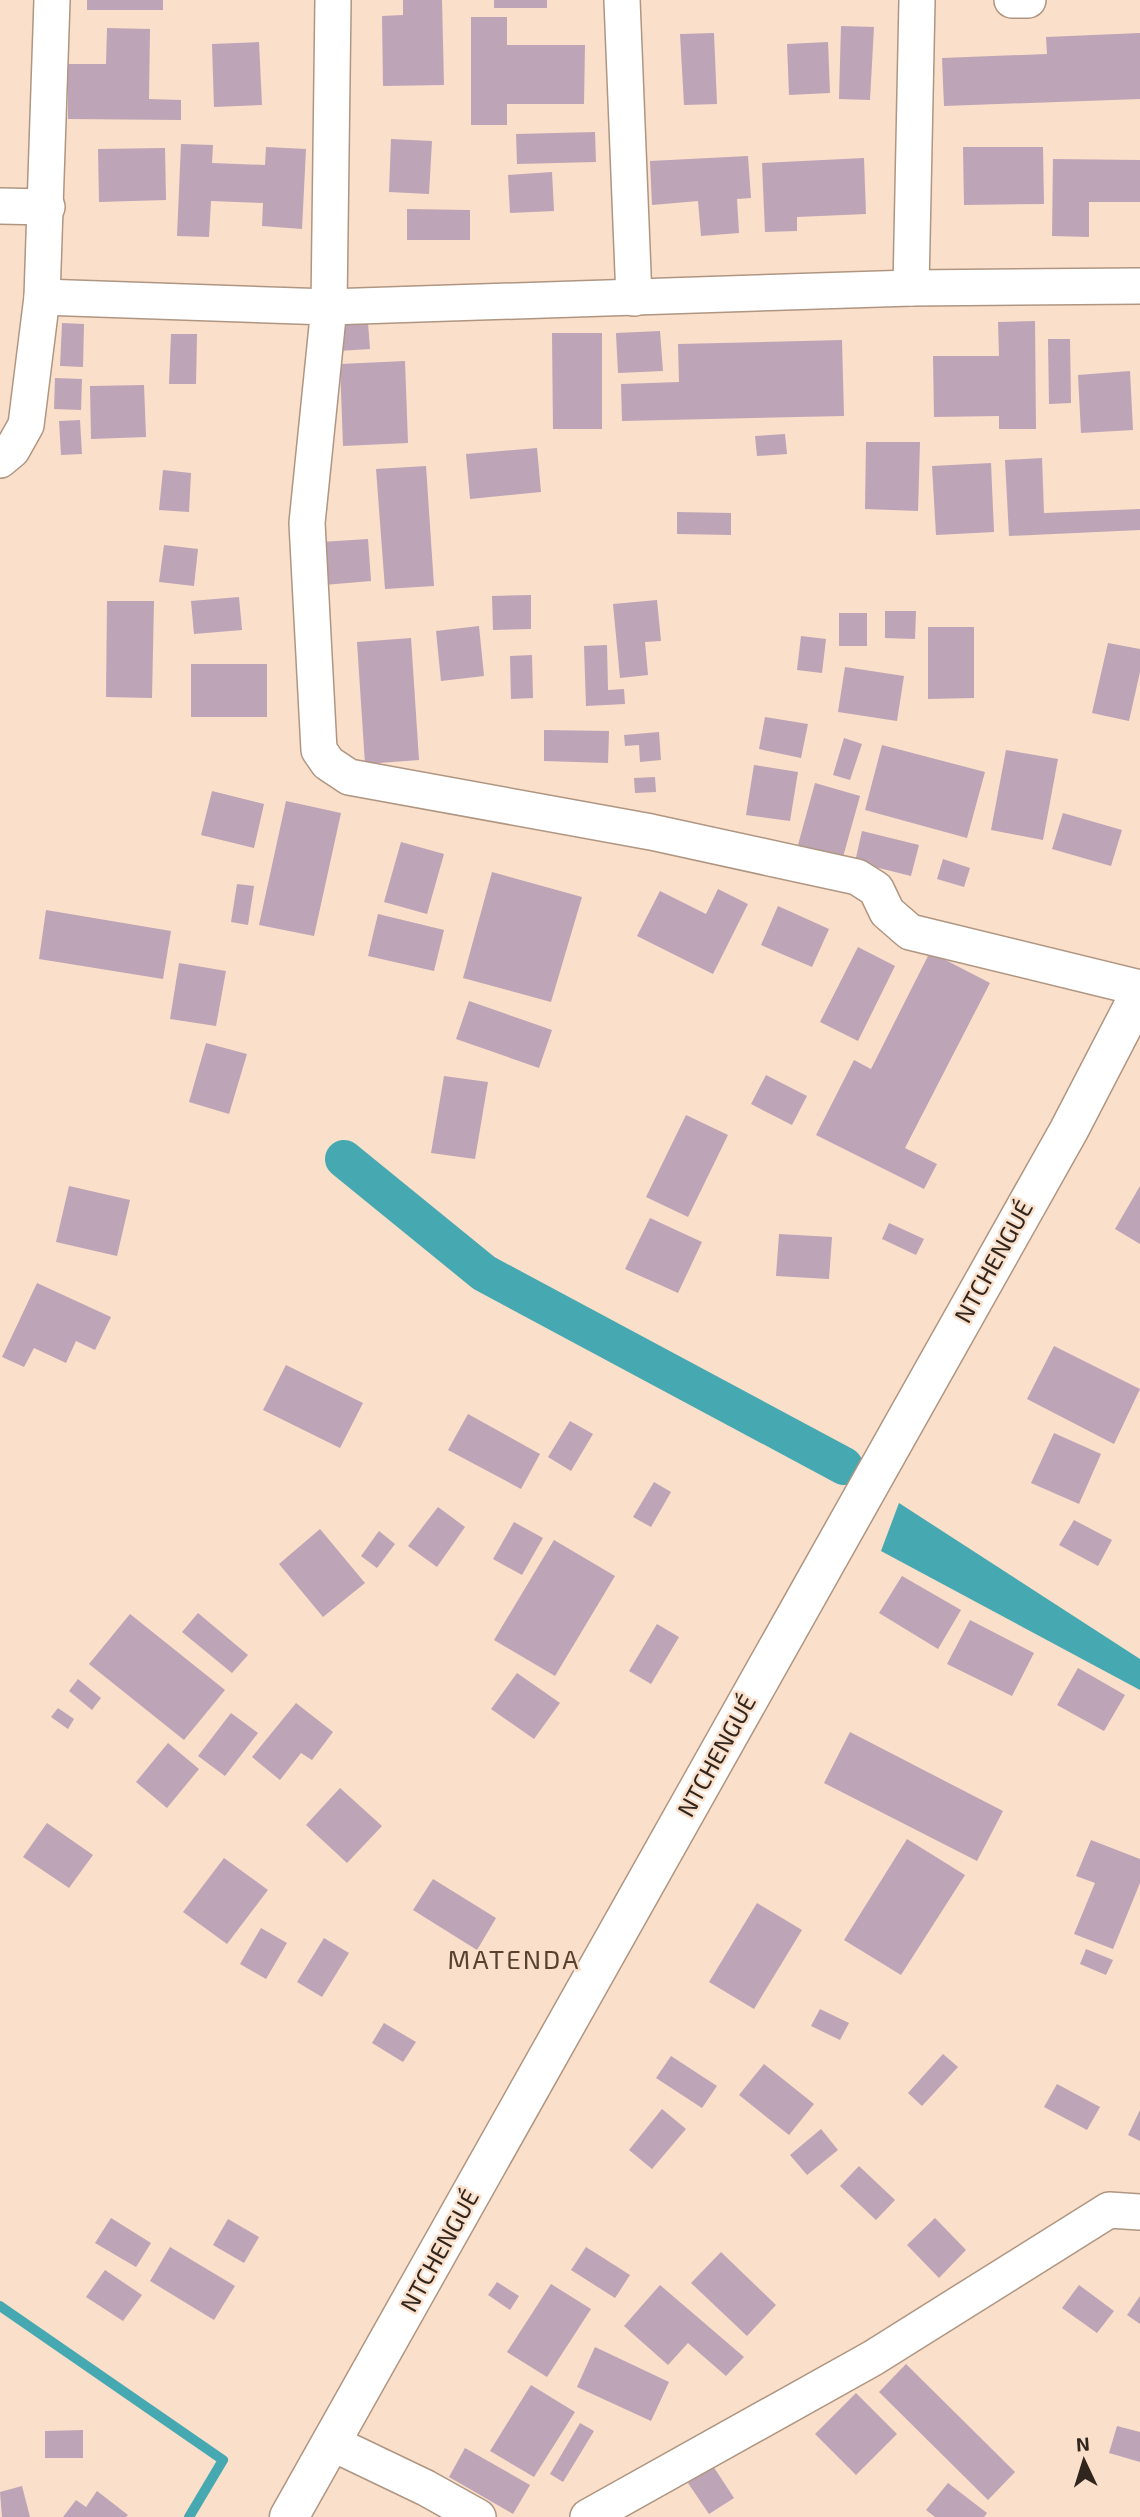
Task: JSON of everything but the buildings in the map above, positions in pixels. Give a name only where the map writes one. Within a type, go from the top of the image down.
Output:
[{"type":"main road","name":"NTCHENGUÉ","points":[[289,2517],[1069,1130],[1140,991]]},
{"type":"street","points":[[0,460],[12,450],[26,425],[42,297],[52,0]]},
{"type":"street","points":[[333,0],[329,307],[307,523],[319,750],[328,764],[349,776],[651,832],[857,877],[876,889],[887,912],[909,932],[1140,991]]},
{"type":"street","points":[[622,0],[634,298]]},
{"type":"street","points":[[911,288],[917,0]]},
{"type":"street","points":[[1012,0],[1028,0]]},
{"type":"street","points":[[0,206],[47,206]]},
{"type":"street","points":[[42,297],[329,307],[911,288],[1140,286]]},
{"type":"street","points":[[588,2517],[873,2358],[1109,2210],[1140,2212]]},
{"type":"street","points":[[332,2443],[426,2488],[478,2517]]},
{"type":"water","points":[[899,1503],[1140,1659],[1140,1690],[881,1551]]},
{"type":"waterway","points":[[344,1159],[484,1273],[844,1466]]},
{"type":"waterway","points":[[0,2306],[223,2460],[189,2517]]},
{"type":"district","name":"MATENDA","points":[[514,1960]]}]
